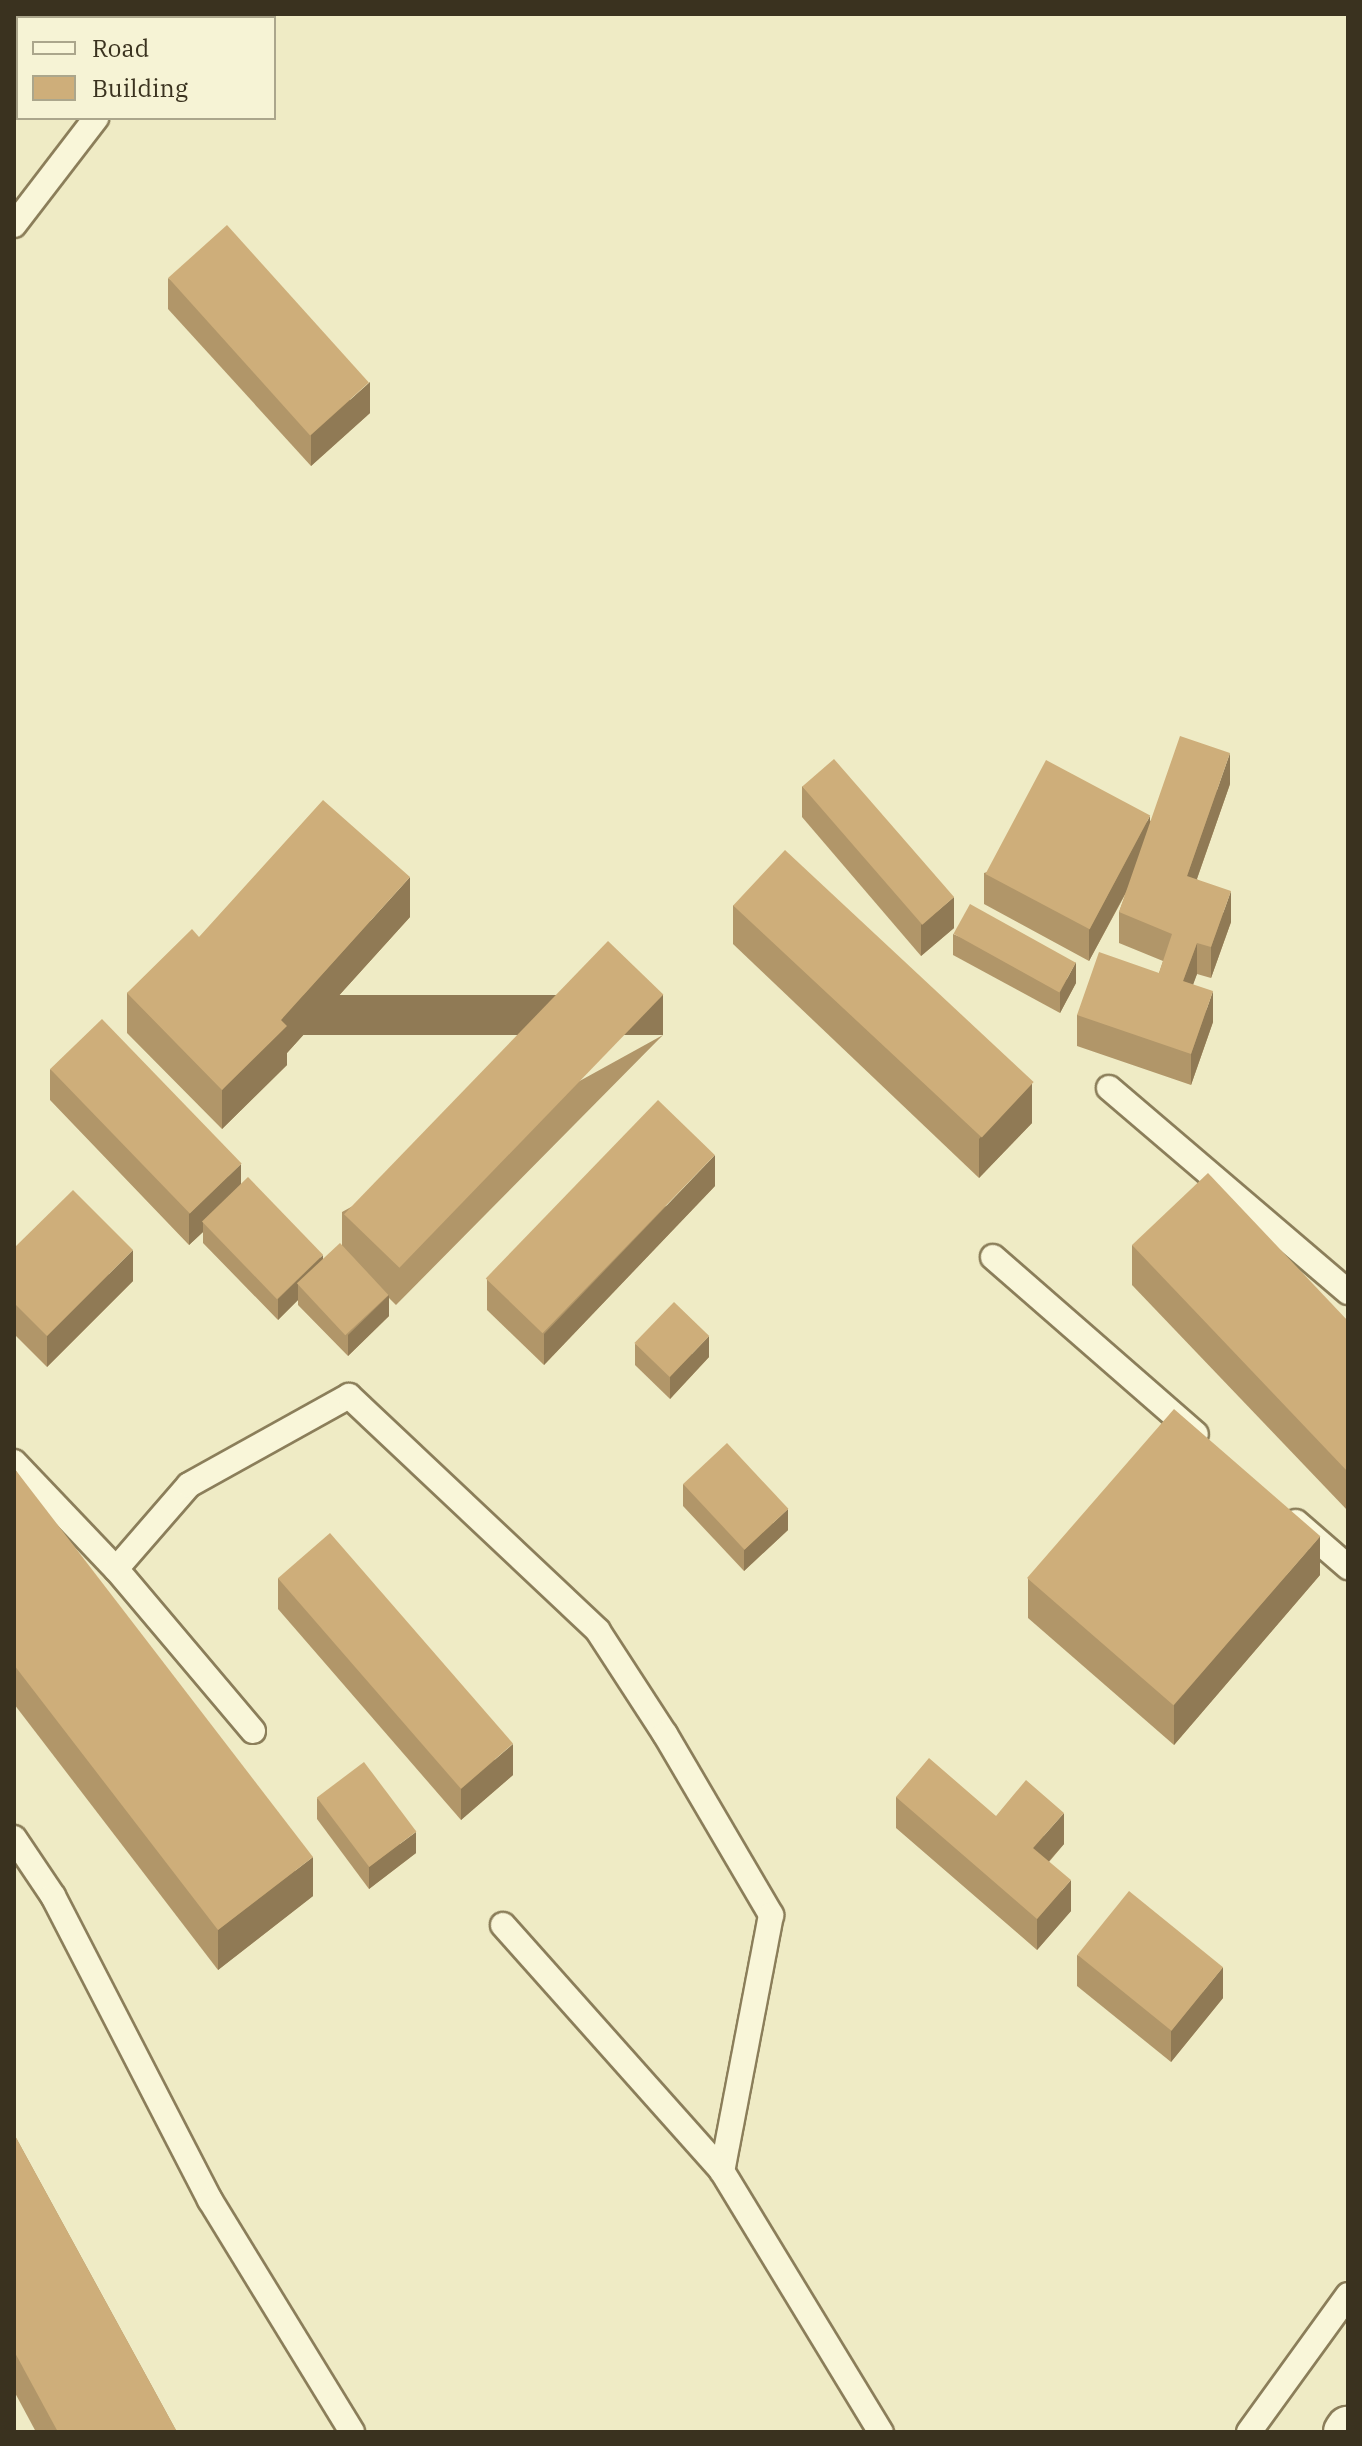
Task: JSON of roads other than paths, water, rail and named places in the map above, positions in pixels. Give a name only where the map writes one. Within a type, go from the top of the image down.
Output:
[{"type":"lane","points":[[14,225],[94,120]]},
{"type":"lane","points":[[1109,1088],[1348,1292]]},
{"type":"lane","points":[[993,1257],[1218,1453]]},
{"type":"lane","points":[[116,1569],[189,1485],[349,1396],[598,1631],[665,1734],[771,1915],[722,2171]]},
{"type":"lane","points":[[14,1462],[116,1569],[253,1731]]},
{"type":"lane","points":[[1277,1505],[1348,1567]]},
{"type":"lane","points":[[14,1838],[53,1896],[210,2200],[352,2432]]},
{"type":"lane","points":[[503,1925],[722,2171],[881,2432]]},
{"type":"lane","points":[[1249,2432],[1348,2295]]}]
